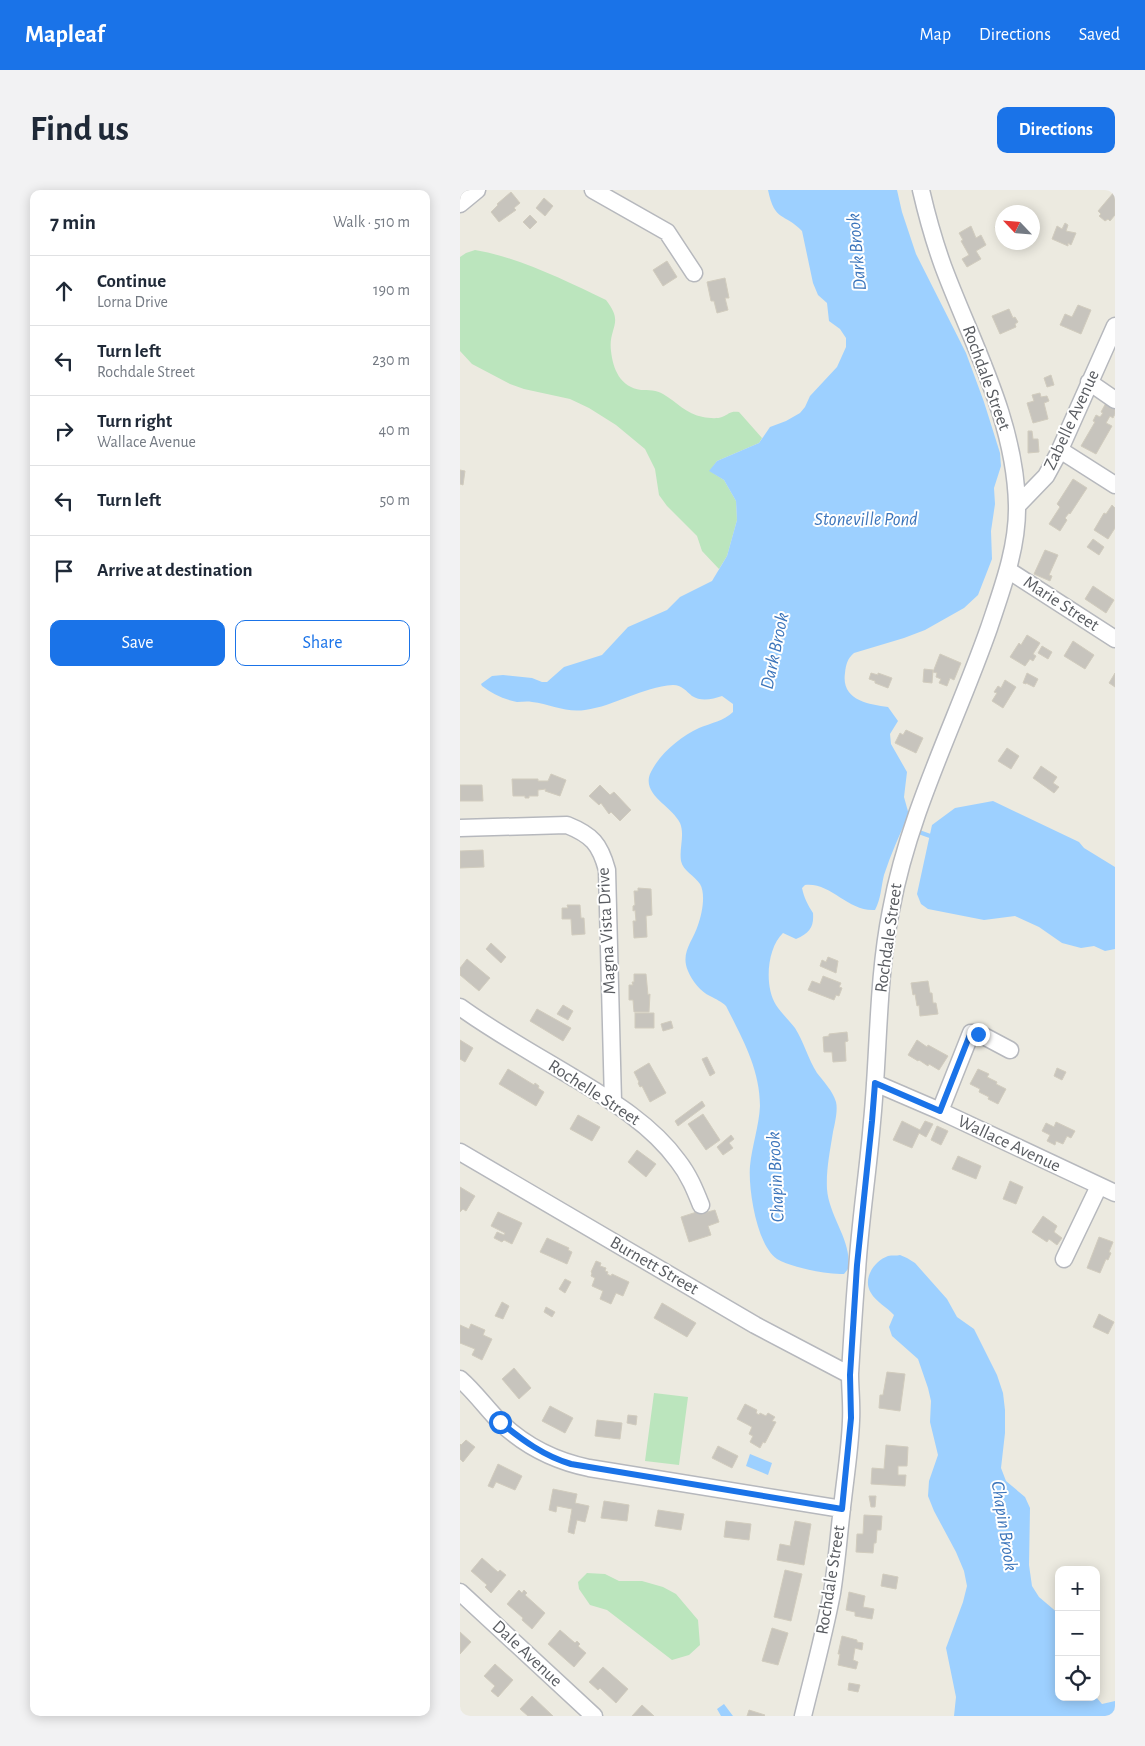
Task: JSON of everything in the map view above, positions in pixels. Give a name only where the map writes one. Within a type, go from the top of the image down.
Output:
[{"type":"street","points":[[460,204],[477,190]]},
{"type":"street","points":[[593,190],[667,232],[694,273]]},
{"type":"street","name":"Rochdale Street","points":[[803,1716],[831,1598],[842,1509],[851,1418],[850,1375],[855,1289],[872,1121],[883,967],[889,920],[896,883],[911,831],[982,649],[1008,570],[1015,533],[1017,506],[1013,468],[1003,418],[984,363],[943,266],[921,190]]},
{"type":"street","name":"Zabelle Avenue","points":[[1017,506],[1046,476],[1060,450],[1115,326]]},
{"type":"street","points":[[1089,382],[1115,400]]},
{"type":"street","points":[[1060,450],[1115,486]]},
{"type":"street","name":"Marie Street","points":[[1008,570],[1115,639]]},
{"type":"street","name":"Magna Vista Drive","points":[[460,828],[567,825],[589,836],[600,850],[607,870],[613,1102]]},
{"type":"street","name":"Rochelle Street","points":[[460,1007],[613,1102],[650,1131],[678,1160],[689,1177],[701,1205]]},
{"type":"street","points":[[940,1111],[971,1032],[1010,1050]]},
{"type":"street","name":"Wallace Avenue","points":[[875,1083],[940,1111],[1115,1193]]},
{"type":"street","name":"Burnett Street","points":[[460,1152],[755,1325],[850,1375]]},
{"type":"street","points":[[1061,1254],[1094,1183]]},
{"type":"street","points":[[460,1379],[500,1422],[535,1448],[562,1462],[842,1509]]},
{"type":"street","name":"Dale Avenue","points":[[460,1592],[594,1716]]},
{"type":"green space","points":[[475,250],[525,264],[606,300],[612,308],[615,320],[611,343],[612,358],[616,370],[623,381],[634,388],[661,393],[687,411],[707,418],[718,418],[731,412],[739,412],[762,438],[759,443],[717,461],[710,471],[724,480],[736,501],[737,520],[727,556],[719,569],[702,551],[697,536],[667,506],[659,495],[655,469],[645,449],[616,425],[589,408],[570,399],[510,384],[472,364],[460,351],[460,257]]},
{"type":"green space","points":[[654,1393],[688,1397],[679,1465],[645,1461]]},
{"type":"green space","points":[[587,1573],[605,1574],[619,1581],[642,1581],[663,1587],[676,1594],[698,1620],[700,1645],[689,1655],[672,1660],[607,1610],[590,1605],[579,1589],[578,1582]]},
{"type":"water","name":"Stoneville Pond","points":[[768,190],[897,190],[916,254],[966,353],[1000,453],[1001,466],[994,488],[995,504],[991,531],[992,559],[978,595],[964,608],[925,630],[854,653],[846,665],[845,682],[847,689],[852,695],[865,702],[888,707],[898,721],[890,734],[891,744],[907,772],[904,797],[909,815],[884,875],[877,906],[875,910],[856,907],[823,888],[805,885],[802,888],[806,901],[813,913],[812,926],[808,932],[796,939],[783,933],[773,948],[771,957],[769,978],[772,997],[778,1008],[795,1028],[814,1068],[835,1098],[837,1105],[828,1160],[827,1189],[832,1210],[844,1239],[849,1259],[848,1269],[844,1274],[809,1270],[777,1259],[770,1252],[759,1230],[752,1202],[750,1176],[751,1158],[760,1106],[757,1079],[749,1054],[726,1006],[700,989],[688,971],[685,958],[701,915],[703,904],[702,888],[698,881],[682,865],[682,832],[680,823],[650,788],[650,774],[664,753],[692,732],[729,715],[733,712],[733,704],[722,696],[699,699],[681,687],[673,685],[650,689],[607,705],[578,711],[539,703],[512,701],[494,694],[481,684],[492,676],[503,675],[532,678],[547,682],[564,667],[602,655],[628,627],[667,610],[680,597],[712,581],[727,556],[737,520],[736,501],[724,480],[709,471],[717,461],[759,443],[770,427],[800,413],[810,396],[837,367],[846,347],[846,338],[840,329],[829,321],[827,303],[818,295],[813,283],[802,231],[777,212]]},
{"type":"water","points":[[993,801],[1079,842],[1084,848],[1115,867],[1115,949],[1105,951],[1094,946],[1081,948],[1062,943],[1039,927],[1015,916],[984,920],[928,909],[921,904],[917,894],[932,825],[955,808]]},
{"type":"water","name":"Chapin Brook","points":[[900,1255],[915,1263],[947,1299],[957,1317],[974,1329],[997,1375],[1003,1393],[1005,1410],[1005,1433],[1001,1468],[1006,1481],[1025,1497],[1030,1508],[1029,1565],[1032,1586],[1039,1597],[1055,1611],[1055,1701],[1099,1701],[1102,1704],[1115,1701],[1115,1716],[954,1716],[956,1697],[946,1648],[967,1586],[964,1571],[956,1552],[928,1496],[929,1481],[938,1455],[930,1422],[931,1401],[928,1388],[918,1359],[892,1336],[889,1327],[894,1315],[873,1296],[869,1288],[868,1282],[871,1271],[878,1262],[888,1256]]},
{"type":"water","points":[[750,1454],[772,1463],[768,1475],[746,1466]]},
{"type":"water","points":[[724,1704],[733,1716],[721,1716],[717,1709]]},
{"type":"building","points":[[1113,190],[1115,190],[1115,215],[1110,221],[1108,219],[1105,221],[1099,216],[1101,214],[1098,211],[1114,192]]},
{"type":"building","points":[[511,192],[520,203],[514,208],[516,210],[499,222],[491,212]]},
{"type":"building","points":[[544,198],[553,206],[545,216],[536,208]]},
{"type":"building","points":[[530,215],[537,222],[530,229],[523,222]]},
{"type":"building","points":[[1065,223],[1068,225],[1066,231],[1076,233],[1071,245],[1068,243],[1068,246],[1052,239],[1057,226],[1062,229]]},
{"type":"building","points":[[971,226],[976,238],[981,235],[986,245],[976,251],[981,259],[967,267],[962,259],[969,255],[959,233]]},
{"type":"building","points":[[667,261],[677,277],[663,286],[653,270]]},
{"type":"building","points":[[725,278],[729,298],[725,298],[728,310],[717,313],[714,301],[711,301],[707,282]]},
{"type":"building","points":[[1078,305],[1091,310],[1081,334],[1060,325],[1065,314],[1072,317]]},
{"type":"building","points":[[1009,309],[1013,318],[1015,317],[1018,322],[1015,324],[1016,327],[1000,334],[992,316]]},
{"type":"building","points":[[1051,375],[1054,385],[1047,387],[1044,378]]},
{"type":"building","points":[[1040,393],[1041,397],[1047,396],[1049,401],[1044,403],[1048,419],[1033,423],[1027,403],[1034,401],[1032,395]]},
{"type":"building","points":[[1107,401],[1115,405],[1115,414],[1113,418],[1110,416],[1106,423],[1112,426],[1096,454],[1081,446],[1095,422],[1093,421],[1096,415],[1100,417],[1103,413],[1101,412]]},
{"type":"building","points":[[1028,431],[1032,431],[1033,439],[1038,439],[1039,452],[1028,453]]},
{"type":"building","points":[[460,470],[465,471],[463,485],[460,484]]},
{"type":"building","points":[[1073,479],[1087,488],[1070,514],[1065,518],[1067,520],[1060,531],[1049,524],[1060,507],[1057,504]]},
{"type":"building","points":[[1112,505],[1115,508],[1115,528],[1108,539],[1094,530],[1104,513],[1106,514]]},
{"type":"building","points":[[1093,539],[1104,547],[1099,555],[1087,547]]},
{"type":"building","points":[[1045,550],[1058,555],[1049,575],[1052,576],[1050,581],[1034,574]]},
{"type":"building","points":[[1093,586],[1114,600],[1106,613],[1085,599]]},
{"type":"building","points":[[1027,635],[1040,643],[1033,654],[1036,656],[1033,661],[1030,659],[1025,666],[1010,657]]},
{"type":"building","points":[[1073,641],[1094,655],[1085,669],[1064,656]]},
{"type":"building","points":[[1042,646],[1052,652],[1048,659],[1038,653]]},
{"type":"building","points":[[940,654],[961,663],[954,680],[950,678],[947,686],[939,683],[941,679],[936,677],[937,673],[933,672]]},
{"type":"building","points":[[924,669],[933,670],[932,683],[923,682]]},
{"type":"building","points":[[871,673],[878,675],[878,673],[892,678],[888,688],[869,679]]},
{"type":"building","points":[[1027,673],[1038,679],[1034,687],[1023,683]]},
{"type":"building","points":[[1115,673],[1115,687],[1109,683]]},
{"type":"building","points":[[1005,680],[1016,687],[1003,708],[992,701],[997,693],[994,692],[998,686],[1001,688]]},
{"type":"building","points":[[906,730],[923,738],[916,753],[895,743],[900,733],[903,735]]},
{"type":"building","points":[[1007,748],[1019,756],[1011,769],[998,761]]},
{"type":"building","points":[[1041,766],[1057,777],[1053,783],[1059,787],[1054,793],[1033,778]]},
{"type":"building","points":[[551,774],[566,780],[560,796],[545,791],[546,789],[538,790],[538,796],[529,796],[529,798],[513,796],[512,779],[548,781]]},
{"type":"building","points":[[460,785],[482,785],[483,801],[460,801]]},
{"type":"building","points":[[600,785],[610,795],[614,792],[631,810],[620,821],[611,812],[609,814],[601,803],[599,805],[589,796]]},
{"type":"building","points":[[483,850],[484,867],[460,868],[460,851]]},
{"type":"building","points":[[638,888],[651,889],[652,915],[646,916],[647,937],[634,938],[633,921],[636,921],[635,910],[633,911],[633,906],[635,905],[634,891],[638,891]]},
{"type":"building","points":[[567,905],[580,905],[581,918],[584,918],[585,934],[572,935],[571,919],[562,919],[562,908],[568,908]]},
{"type":"building","points":[[491,943],[506,957],[501,963],[486,949]]},
{"type":"building","points":[[828,957],[838,961],[836,973],[820,966],[822,960],[826,962]]},
{"type":"building","points":[[467,959],[490,978],[479,991],[460,975],[460,968]]},
{"type":"building","points":[[634,974],[646,974],[648,995],[650,994],[649,1012],[634,1012],[633,1000],[629,1000],[629,985],[633,985]]},
{"type":"building","points":[[823,976],[841,983],[839,987],[842,988],[839,996],[836,995],[834,1000],[808,990],[812,981],[820,984]]},
{"type":"building","points":[[928,981],[933,1003],[936,1003],[938,1014],[920,1016],[919,1005],[917,1006],[911,983]]},
{"type":"building","points":[[563,1005],[573,1011],[568,1020],[557,1014]]},
{"type":"building","points":[[537,1009],[571,1028],[563,1041],[530,1021]]},
{"type":"building","points":[[635,1013],[654,1013],[654,1028],[635,1028]]},
{"type":"building","points":[[671,1021],[673,1028],[663,1031],[661,1024]]},
{"type":"building","points":[[847,1032],[848,1041],[845,1042],[846,1061],[833,1062],[832,1052],[824,1052],[823,1037],[829,1036],[829,1034]]},
{"type":"building","points":[[460,1040],[473,1048],[465,1062],[460,1059]]},
{"type":"building","points":[[917,1040],[927,1047],[928,1045],[948,1056],[939,1070],[908,1055]]},
{"type":"building","points":[[707,1057],[715,1073],[710,1076],[702,1059]]},
{"type":"building","points":[[649,1063],[666,1093],[650,1102],[642,1086],[640,1087],[634,1072]]},
{"type":"building","points":[[1057,1068],[1066,1072],[1062,1080],[1054,1076]]},
{"type":"building","points":[[508,1069],[534,1085],[535,1083],[544,1092],[536,1106],[499,1084]]},
{"type":"building","points":[[978,1069],[989,1074],[987,1077],[1006,1089],[998,1104],[979,1092],[980,1089],[970,1084]]},
{"type":"building","points":[[702,1101],[705,1106],[678,1126],[675,1121]]},
{"type":"building","points":[[703,1114],[720,1140],[706,1150],[688,1124]]},
{"type":"building","points":[[578,1115],[600,1127],[592,1141],[570,1129]]},
{"type":"building","points":[[902,1121],[920,1130],[925,1121],[933,1124],[926,1137],[919,1133],[912,1148],[893,1140]]},
{"type":"building","points":[[1056,1122],[1075,1131],[1071,1138],[1067,1136],[1063,1144],[1056,1141],[1055,1145],[1047,1141],[1050,1135],[1042,1131],[1046,1123],[1054,1127]]},
{"type":"building","points":[[937,1126],[948,1131],[941,1145],[931,1140]]},
{"type":"building","points":[[731,1135],[734,1139],[729,1143],[733,1148],[723,1155],[717,1147]]},
{"type":"building","points":[[637,1150],[656,1164],[646,1177],[628,1162]]},
{"type":"building","points":[[958,1156],[981,1166],[976,1179],[952,1169]]},
{"type":"building","points":[[1010,1181],[1023,1187],[1016,1204],[1003,1199]]},
{"type":"building","points":[[460,1187],[475,1196],[466,1211],[463,1209],[460,1212]]},
{"type":"building","points":[[703,1210],[704,1213],[715,1210],[719,1222],[708,1226],[711,1235],[689,1242],[681,1217]]},
{"type":"building","points":[[498,1212],[522,1223],[512,1244],[494,1238],[497,1232],[504,1235],[505,1233],[491,1226]]},
{"type":"building","points":[[1043,1216],[1057,1226],[1054,1232],[1062,1238],[1057,1245],[1049,1239],[1047,1242],[1032,1232]]},
{"type":"building","points":[[1099,1237],[1113,1242],[1109,1252],[1111,1253],[1100,1273],[1087,1268]]},
{"type":"building","points":[[547,1238],[569,1248],[568,1250],[572,1252],[567,1264],[540,1252]]},
{"type":"building","points":[[596,1261],[601,1263],[600,1266],[606,1268],[607,1274],[611,1276],[612,1274],[629,1282],[623,1296],[616,1293],[611,1304],[600,1299],[603,1291],[592,1286],[595,1278],[591,1276],[591,1272]]},
{"type":"building","points":[[565,1279],[571,1282],[565,1293],[559,1289]]},
{"type":"building","points":[[502,1302],[509,1306],[503,1319],[495,1316]]},
{"type":"building","points":[[662,1303],[696,1323],[687,1337],[654,1318]]},
{"type":"building","points":[[546,1307],[555,1312],[552,1317],[544,1312]]},
{"type":"building","points":[[1099,1314],[1114,1322],[1108,1334],[1093,1327]]},
{"type":"building","points":[[471,1324],[485,1330],[483,1335],[492,1339],[482,1360],[472,1355],[475,1349],[460,1343],[460,1325],[469,1329]]},
{"type":"building","points":[[514,1368],[531,1388],[519,1399],[502,1379]]},
{"type":"building","points":[[887,1372],[905,1374],[900,1411],[879,1408],[880,1395],[883,1395]]},
{"type":"building","points":[[745,1404],[757,1410],[756,1413],[759,1415],[760,1413],[766,1416],[768,1413],[775,1417],[772,1421],[776,1422],[765,1443],[763,1442],[760,1448],[750,1442],[753,1436],[749,1434],[752,1427],[737,1419]]},
{"type":"building","points":[[550,1406],[573,1418],[565,1433],[542,1421]]},
{"type":"building","points":[[628,1415],[637,1416],[636,1425],[627,1423]]},
{"type":"building","points":[[597,1420],[622,1423],[620,1439],[595,1436]]},
{"type":"building","points":[[466,1440],[475,1447],[463,1462],[460,1459],[460,1444]]},
{"type":"building","points":[[886,1445],[908,1447],[907,1466],[898,1466],[898,1475],[906,1475],[905,1486],[871,1484],[872,1468],[884,1469]]},
{"type":"building","points":[[718,1446],[738,1456],[732,1468],[712,1458]]},
{"type":"building","points":[[498,1464],[522,1476],[515,1490],[496,1482],[493,1488],[488,1486]]},
{"type":"building","points":[[553,1489],[577,1494],[575,1503],[589,1506],[585,1522],[577,1520],[574,1534],[568,1532],[572,1509],[557,1506],[556,1512],[549,1510]]},
{"type":"building","points":[[869,1496],[876,1496],[875,1507],[871,1507]]},
{"type":"building","points":[[604,1501],[629,1505],[627,1521],[601,1518]]},
{"type":"building","points":[[658,1510],[684,1514],[681,1530],[655,1526]]},
{"type":"building","points":[[864,1515],[882,1516],[881,1530],[877,1530],[873,1553],[856,1552],[857,1534],[863,1534]]},
{"type":"building","points":[[726,1521],[751,1524],[749,1540],[724,1537]]},
{"type":"building","points":[[795,1521],[811,1524],[804,1565],[777,1560],[780,1544],[790,1546]]},
{"type":"building","points":[[482,1558],[498,1572],[500,1570],[506,1575],[491,1593],[485,1587],[487,1585],[471,1571]]},
{"type":"building","points":[[785,1570],[802,1574],[791,1621],[774,1617]]},
{"type":"building","points":[[883,1574],[898,1577],[896,1589],[881,1586]]},
{"type":"building","points":[[519,1590],[522,1593],[524,1590],[527,1593],[525,1595],[545,1613],[532,1629],[507,1604]]},
{"type":"building","points":[[849,1592],[865,1596],[863,1607],[874,1609],[872,1619],[855,1616],[855,1612],[846,1610]]},
{"type":"building","points":[[772,1628],[788,1633],[778,1665],[762,1661]]},
{"type":"building","points":[[560,1630],[575,1643],[577,1641],[580,1644],[578,1646],[586,1653],[574,1667],[548,1644]]},
{"type":"building","points":[[460,1632],[471,1642],[460,1654]]},
{"type":"building","points":[[842,1636],[863,1643],[862,1650],[855,1648],[853,1660],[858,1662],[856,1669],[838,1665],[840,1654],[838,1654]]},
{"type":"building","points":[[495,1664],[513,1680],[498,1697],[491,1691],[495,1686],[484,1676]]},
{"type":"building","points":[[603,1667],[628,1689],[616,1703],[600,1688],[598,1690],[589,1682]]},
{"type":"building","points":[[849,1683],[860,1685],[858,1692],[848,1690]]},
{"type":"building","points":[[532,1696],[553,1716],[528,1716],[520,1709]]},
{"type":"building","points":[[642,1705],[654,1716],[632,1716]]},
{"type":"building","points":[[749,1710],[765,1715],[747,1716]]},
{"type":"waterway","name":"Dark Brook","points":[[916,831],[933,837]]},
{"type":"route","points":[[500,1422],[535,1448],[562,1462],[842,1509],[851,1418],[850,1375],[857,1265],[875,1083],[940,1111],[971,1032],[978,1034]]}]
